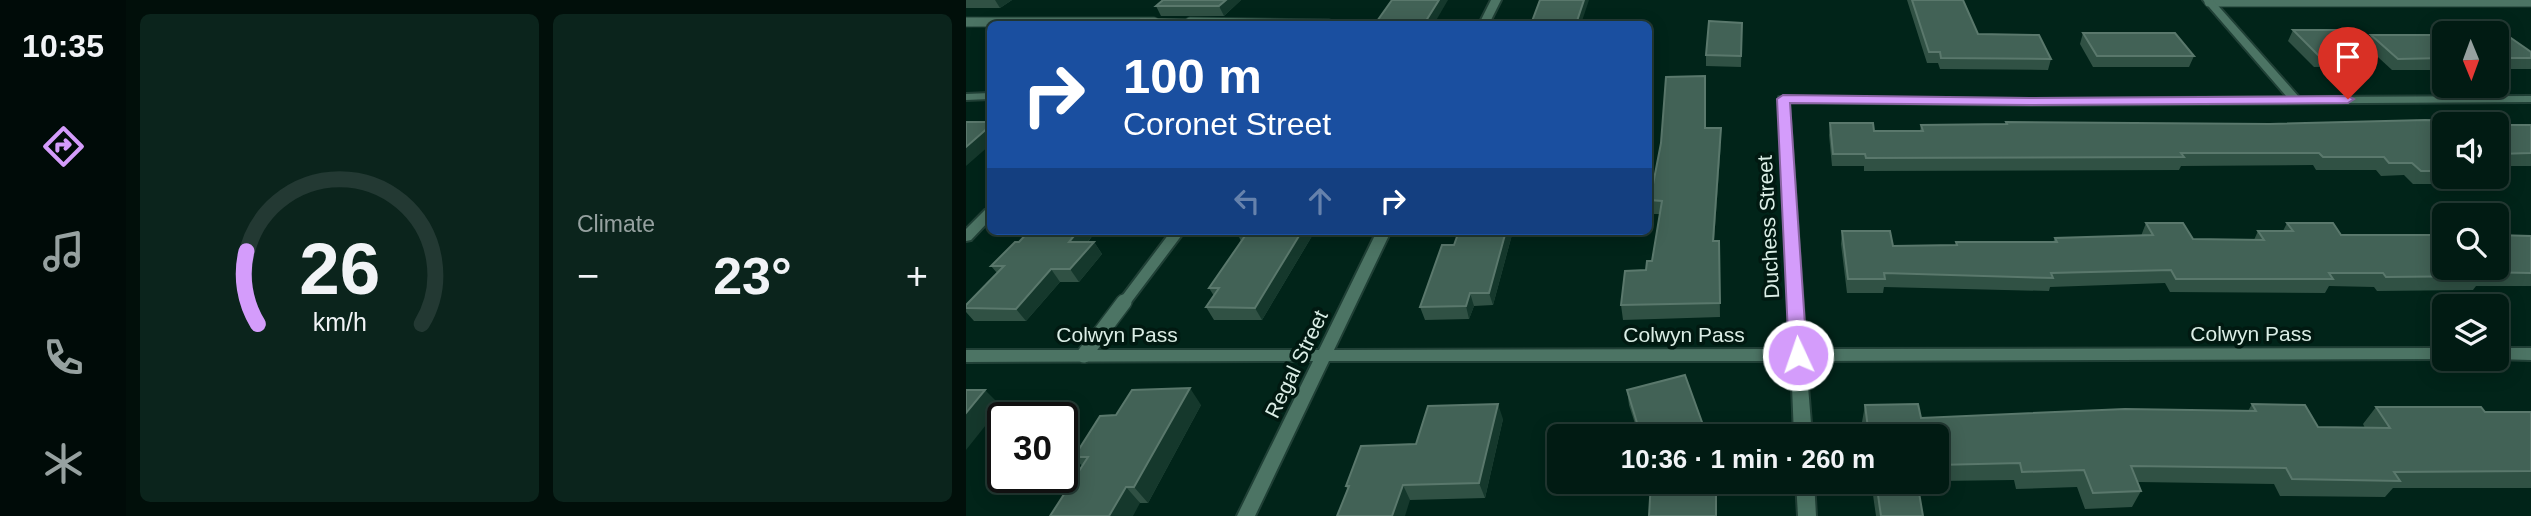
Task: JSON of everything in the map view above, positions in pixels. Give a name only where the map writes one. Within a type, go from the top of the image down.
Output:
[{"type":"street","points":[[1486,21],[1496,0]]},
{"type":"street","points":[[2208,1],[2295,99],[2531,99]]},
{"type":"street","points":[[966,97],[987,96]]},
{"type":"street","name":"Duchess Street","points":[[1802,424],[1783,99],[2030,102],[2295,99]]},
{"type":"street","points":[[966,237],[987,217]]},
{"type":"street","name":"Regal Street","points":[[1246,516],[1382,235]]},
{"type":"street","name":"Colwyn Pass","points":[[966,356],[2432,354]]},
{"type":"street","points":[[2509,354],[2531,354]]},
{"type":"street","points":[[1806,494],[1807,516]]},
{"type":"lane","points":[[2208,1],[2531,2]]},
{"type":"lane","points":[[966,22],[987,22]]},
{"type":"lane","points":[[1084,355],[1175,235]]},
{"type":"building","points":[[1163,0],[1226,0],[1219,6],[1156,6]]},
{"type":"building","points":[[1392,0],[1439,0],[1426,21],[1377,21]]},
{"type":"building","points":[[1540,0],[1584,0],[1577,21],[1532,21]]},
{"type":"building","points":[[1912,0],[1963,0],[1978,34],[2039,35],[2051,59],[1941,58],[1940,52],[1929,52]]},
{"type":"building","points":[[1141,19],[1205,20],[1204,21],[1139,21]]},
{"type":"building","points":[[1709,21],[1742,23],[1741,56],[1706,55]]},
{"type":"building","points":[[2293,30],[2336,30],[2363,55],[2319,56]]},
{"type":"building","points":[[2083,33],[2175,33],[2194,56],[2097,56]]},
{"type":"building","points":[[2371,35],[2432,35],[2432,58],[2398,59]]},
{"type":"building","points":[[2510,37],[2531,52],[2531,58],[2510,58]]},
{"type":"building","points":[[1705,76],[1705,128],[1721,128],[1713,241],[1719,241],[1720,303],[1621,305],[1625,271],[1646,270],[1647,261],[1652,261],[1662,201],[1652,200],[1652,190],[1661,143],[1666,77]]},
{"type":"building","points":[[2432,120],[2432,171],[2421,171],[2412,163],[2389,163],[2384,157],[2323,157],[2319,153],[2181,153],[2184,157],[1866,158],[1865,154],[1833,154],[1830,123],[1873,123],[1874,131],[1923,131],[1921,125],[2007,124],[2006,122],[2270,124]]},
{"type":"building","points":[[966,122],[987,122],[987,129],[966,147]]},
{"type":"building","points":[[2509,125],[2531,125],[2531,153],[2509,154]]},
{"type":"building","points":[[2146,223],[2183,223],[2193,239],[2264,240],[2258,231],[2293,231],[2287,223],[2333,223],[2341,235],[2432,235],[2432,277],[2329,273],[2333,279],[2176,279],[2171,270],[2051,273],[2053,278],[1884,273],[1885,279],[1848,279],[1842,231],[1890,231],[1893,246],[1957,245],[1956,242],[2057,242],[2055,238],[2153,235]]},
{"type":"building","points":[[1025,235],[1075,235],[1069,242],[1094,242],[1070,269],[1051,269],[1016,309],[966,308],[1004,266],[991,266],[1015,242],[1019,242]]},
{"type":"building","points":[[1246,235],[1300,235],[1255,308],[1206,307],[1219,288],[1209,288]]},
{"type":"building","points":[[1458,235],[1505,235],[1489,293],[1470,293],[1466,306],[1420,307],[1442,245],[1454,245]]},
{"type":"building","points":[[2509,235],[2531,236],[2531,273],[2509,273]]},
{"type":"building","points":[[1685,375],[1703,424],[1637,424],[1627,390]]},
{"type":"building","points":[[1190,388],[1134,487],[1126,487],[1109,516],[1050,516],[1065,493],[1078,493],[1078,473],[1088,457],[1078,457],[1078,451],[1100,416],[1116,415],[1132,390]]},
{"type":"building","points":[[966,390],[985,390],[966,413]]},
{"type":"building","points":[[1498,404],[1479,483],[1403,485],[1392,516],[1337,516],[1361,446],[1416,444],[1428,406]]},
{"type":"building","points":[[1918,404],[1921,418],[2125,409],[2256,411],[2252,404],[2305,405],[2318,427],[2390,428],[2376,407],[2481,407],[2485,412],[2531,412],[2531,471],[2394,472],[2400,481],[2292,479],[2286,468],[2131,466],[2141,491],[2093,493],[2084,470],[2022,472],[2020,463],[1949,465],[1949,424],[1867,424],[1865,405]]},
{"type":"building","points":[[1650,494],[1716,494],[1716,516],[1649,516]]},
{"type":"building","points":[[1878,494],[1919,494],[1923,516],[1881,516]]},
{"type":"route","points":[[1798,355],[1783,99],[2030,102],[2348,99]]}]
